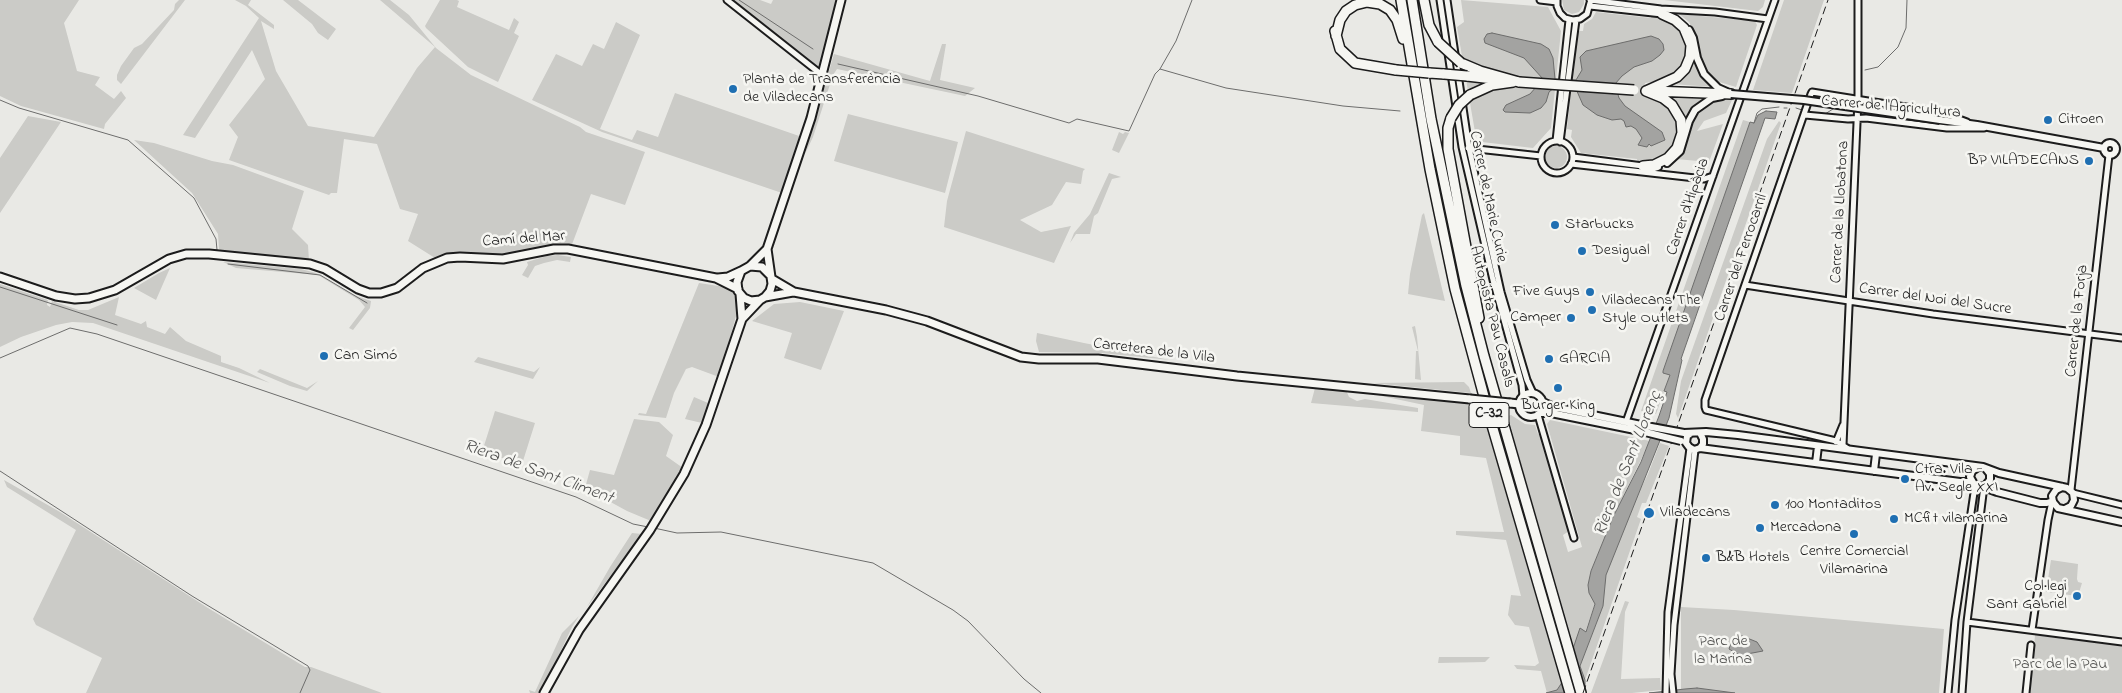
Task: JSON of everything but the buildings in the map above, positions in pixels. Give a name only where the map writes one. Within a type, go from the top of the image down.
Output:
[{"type":"highway","points":[[1350,0],[1337,20],[1334,29],[1340,49],[1355,63],[1396,70],[1518,82],[1646,91],[1731,94]]},
{"type":"highway","name":"Autopista Pau Casals","points":[[1401,0],[1410,63],[1430,169],[1466,330],[1570,693]]},
{"type":"highway","name":"Autopista Pau Casals","points":[[1412,0],[1443,181],[1466,286],[1484,356],[1581,693]]},
{"type":"highway","points":[[1424,0],[1429,25],[1438,42],[1461,63],[1480,71],[1518,82]]},
{"type":"highway","points":[[1336,36],[1340,20],[1350,8],[1367,2],[1380,4],[1390,10],[1396,20],[1410,63]]},
{"type":"highway","points":[[1646,91],[1677,77],[1685,70],[1690,57],[1691,44],[1684,28],[1676,20],[1661,11]]},
{"type":"highway","points":[[1484,356],[1477,303],[1448,149],[1448,128],[1451,118],[1459,105],[1470,95],[1492,85],[1518,82]]},
{"type":"highway","points":[[1644,168],[1668,158],[1677,148],[1682,134],[1680,120],[1672,105],[1646,91]]},
{"type":"main road","points":[[544,693],[579,630],[656,521],[681,480],[701,438],[742,319],[737,281],[741,271],[750,266],[766,249],[808,127],[842,0]]},
{"type":"main road","name":"Camí del Mar","points":[[0,277],[52,294],[82,299],[109,293],[162,262],[186,254],[209,254],[282,260],[318,266],[358,290],[373,293],[393,290],[424,268],[447,258],[502,259],[554,248],[716,278],[728,277],[741,271]]},
{"type":"main road","points":[[742,319],[771,289],[766,249]]},
{"type":"main road","points":[[750,266],[762,268],[771,277],[794,292]]},
{"type":"main road","name":"Camí del Mar","points":[[716,278],[739,291]]},
{"type":"main road","points":[[739,291],[748,300],[794,292]]},
{"type":"main road","name":"Carretera de la Vila","points":[[794,292],[915,318],[1021,357],[1039,359],[1098,359],[1246,377],[1519,404]]},
{"type":"street","points":[[726,0],[822,75]]},
{"type":"street","name":"Carrer de Marie Curie","points":[[1440,0],[1462,147],[1493,280],[1522,385],[1523,396]]},
{"type":"street","name":"Carrer de Marie Curie","points":[[1447,0],[1470,148],[1501,292],[1532,393]]},
{"type":"street","points":[[1540,0],[1557,1],[1560,13],[1569,20],[1576,20],[1587,14],[1590,2],[1661,11],[1714,12],[1768,19]]},
{"type":"street","name":"Carrer d'Hipàcia","points":[[1626,422],[1775,0]]},
{"type":"street","name":"Carrer de la Llobatona","points":[[1846,447],[1843,424],[1858,100],[1858,0]]},
{"type":"street","points":[[1661,11],[1677,18],[1685,25],[1694,38],[1697,58],[1704,74],[1718,88],[1731,94]]},
{"type":"street","points":[[1558,142],[1569,20]]},
{"type":"street","points":[[1558,142],[1576,20]]},
{"type":"street","name":"Carrer de l'Agricultura","points":[[1989,128],[1947,128],[1866,118],[1805,115],[1812,92],[1943,113],[1989,128],[2104,148]]},
{"type":"street","points":[[1644,168],[1663,165],[1676,156],[1683,144],[1689,121],[1701,104],[1712,98],[1731,94]]},
{"type":"street","name":"Carrer de l'Agricultura","points":[[1731,94],[1804,100],[1977,125]]},
{"type":"street","name":"Carrer del Ferrocarril","points":[[1805,115],[1705,400],[1706,410],[1834,444]]},
{"type":"street","points":[[1558,142],[1569,148],[1572,160],[1566,171],[1552,173],[1544,167],[1541,156],[1544,147],[1558,142]]},
{"type":"street","points":[[2108,143],[2111,143],[2115,144],[2119,150],[2110,155],[2106,153],[2104,148],[2108,143]]},
{"type":"street","points":[[1462,147],[1541,156]]},
{"type":"street","name":"Carrer de la Forja","points":[[2072,492],[2110,155]]},
{"type":"street","points":[[1572,160],[1644,168],[1704,179],[1713,176]]},
{"type":"street","points":[[1704,179],[1708,184],[1706,196]]},
{"type":"street","name":"Carrer del Noi del Sucre","points":[[1745,285],[1933,314],[2122,338]]},
{"type":"street","points":[[1574,538],[1539,414],[1543,407],[1543,402],[1540,396],[1532,393],[1523,396],[1519,404],[1520,410],[1529,417],[1539,414],[1554,413],[1646,429],[1738,435],[1818,446],[1834,444],[1876,454],[1981,468],[2062,487],[2072,492],[2122,505]]},
{"type":"street","points":[[1543,402],[1554,407],[1626,422],[1690,446],[1973,484],[2032,501],[2053,502]]},
{"type":"street","name":"Carrer de la Llobatona","points":[[1834,444],[1843,424]]},
{"type":"street","points":[[1666,693],[1668,674],[1668,612],[1690,446],[1688,433]]},
{"type":"street","points":[[1690,446],[1704,441],[1700,433]]},
{"type":"street","points":[[1816,463],[1818,446]]},
{"type":"street","points":[[1874,471],[1876,454]]},
{"type":"street","points":[[1948,693],[1955,620],[1973,484],[1971,473],[1981,468]]},
{"type":"street","points":[[1962,693],[1967,622],[1985,486],[1990,480],[1990,474],[1981,468]]},
{"type":"street","points":[[2032,630],[2048,520],[2054,492],[2062,487]]},
{"type":"street","points":[[2072,492],[2073,502],[2083,512]]},
{"type":"street","points":[[2053,502],[2058,508],[2122,522]]},
{"type":"street","points":[[2065,509],[2073,502]]},
{"type":"street","points":[[1967,622],[2122,642]]},
{"type":"street","points":[[2026,693],[2030,645]]},
{"type":"street","points":[[1668,674],[1673,693]]},
{"type":"green space","points":[[0,0],[79,0],[64,23],[77,71],[100,77],[95,85],[114,99],[121,91],[126,98],[105,124],[104,129],[21,106],[0,96]]},
{"type":"green space","points":[[179,0],[185,0],[121,84],[117,80],[117,75],[121,66],[134,48],[142,44],[174,10],[175,4]]},
{"type":"green space","points":[[235,0],[251,0],[248,5],[274,25],[274,29],[261,21],[276,71],[308,126],[374,137],[417,68],[435,47],[380,0],[390,0],[409,15],[436,48],[471,75],[580,127],[586,132],[645,152],[625,205],[591,194],[571,247],[542,246],[515,254],[494,257],[466,253],[435,258],[408,241],[418,214],[400,209],[377,144],[344,139],[337,193],[329,195],[229,160],[238,137],[229,125],[265,79],[252,50],[195,138],[183,135],[259,18],[246,6]]},
{"type":"green space","points":[[283,0],[298,0],[336,29],[328,40]]},
{"type":"green space","points":[[440,0],[457,0],[459,1],[457,7],[509,30],[514,18],[519,22],[514,33],[519,36],[498,82],[468,67],[426,28],[425,26]]},
{"type":"green space","points":[[733,0],[760,0],[771,4],[773,0],[837,0],[819,68],[757,21]]},
{"type":"green space","points":[[1461,0],[1548,7],[1561,31],[1551,128],[1533,148],[1482,142],[1480,132],[1475,132],[1457,27],[1464,22]]},
{"type":"green space","points":[[1562,0],[1584,0],[1584,4],[1579,12],[1572,14],[1564,10]]},
{"type":"green space","points":[[1664,0],[1765,0],[1763,7],[1758,11]]},
{"type":"green space","points":[[1784,0],[1824,0],[1792,93],[1753,90]]},
{"type":"green space","points":[[1596,12],[1651,18],[1652,14],[1676,22],[1687,40],[1685,61],[1675,74],[1663,80],[1645,83],[1645,95],[1665,101],[1677,121],[1678,135],[1671,152],[1648,163],[1638,163],[1637,159],[1581,153],[1571,137],[1572,130],[1567,129],[1577,31],[1583,31],[1584,24],[1592,19]]},
{"type":"green space","points":[[1679,14],[1755,21],[1757,25],[1736,87],[1716,81],[1706,72],[1699,57],[1695,34],[1689,22]]},
{"type":"green space","points":[[616,22],[640,35],[600,129],[632,140],[637,130],[658,137],[675,93],[802,137],[782,193],[602,132],[532,100],[556,54],[582,66],[593,44],[604,49]]},
{"type":"green space","points":[[942,44],[946,44],[940,80],[975,88],[965,96],[837,69],[833,75],[813,137],[805,154],[834,54],[930,81]]},
{"type":"green space","points":[[1694,57],[1702,75],[1714,87],[1671,84]]},
{"type":"green space","points":[[1665,95],[1708,98],[1698,106],[1684,134]]},
{"type":"green space","points":[[1723,99],[1732,100],[1726,113],[1704,121],[1697,131],[1723,124],[1709,162],[1676,159],[1686,143],[1690,125],[1701,110],[1712,102]]},
{"type":"green space","points":[[848,114],[958,142],[945,193],[834,161]]},
{"type":"green space","points":[[28,116],[61,122],[0,213],[0,158]]},
{"type":"green space","points":[[1743,120],[1750,122],[1664,370],[1671,372],[1656,414],[1641,411]]},
{"type":"green space","points":[[1779,121],[1781,123],[1678,418],[1676,414],[1681,381],[1767,139]]},
{"type":"green space","points":[[966,131],[1085,169],[1081,184],[1066,182],[1052,205],[1020,220],[1041,232],[1071,226],[1054,263],[944,227],[947,201]]},
{"type":"green space","points":[[1119,132],[1123,134],[1125,132],[1129,133],[1119,153],[1112,150]]},
{"type":"green space","points":[[134,140],[154,143],[212,161],[233,165],[304,191],[292,229],[308,245],[309,261],[223,252],[219,249],[218,234],[192,193]]},
{"type":"green space","points":[[1556,146],[1564,149],[1567,157],[1564,165],[1556,168],[1548,165],[1545,157],[1548,149]]},
{"type":"green space","points":[[1109,173],[1121,177],[1112,179],[1098,213],[1094,216],[1090,234],[1076,234],[1070,243],[1074,233],[1090,214]]},
{"type":"green space","points":[[1424,213],[1445,301],[1408,294],[1410,274],[1422,215]]},
{"type":"green space","points":[[558,255],[571,257],[570,262],[557,260],[544,263],[535,266],[528,278],[522,275],[528,265],[527,262]]},
{"type":"green space","points":[[223,262],[301,269],[316,273],[356,296],[371,301],[370,308],[353,330],[349,328],[365,307],[359,300],[318,275],[236,268]]},
{"type":"green space","points":[[170,268],[156,300],[134,288],[159,273]]},
{"type":"green space","points":[[699,283],[725,287],[734,293],[738,309],[719,377],[692,367],[686,369],[674,393],[666,418],[638,415],[639,413],[646,414]]},
{"type":"green space","points":[[0,284],[48,300],[47,305],[50,307],[52,301],[79,310],[88,310],[119,297],[115,315],[141,324],[146,321],[147,327],[165,334],[170,327],[186,341],[221,356],[221,362],[239,368],[270,383],[93,323],[72,322],[56,325],[21,337],[0,347]]},
{"type":"green space","points":[[800,302],[844,311],[821,370],[784,358],[792,333],[752,321],[774,304]]},
{"type":"green space","points":[[1415,326],[1417,337],[1421,380],[1415,379],[1416,351],[1418,351],[1412,327]]},
{"type":"green space","points":[[1037,333],[1170,360],[1102,353],[1039,352],[1036,341]]},
{"type":"green space","points":[[478,357],[534,372],[540,367],[533,379],[474,362]]},
{"type":"green space","points":[[260,369],[307,388],[318,381],[307,391],[257,372]]},
{"type":"green space","points":[[1464,382],[1469,387],[1471,393],[1372,383]]},
{"type":"green space","points":[[1315,388],[1346,390],[1349,397],[1357,401],[1365,399],[1418,408],[1418,412],[1311,403]]},
{"type":"green space","points":[[1363,392],[1480,404],[1561,684],[1558,690],[1547,693],[1541,671],[1517,669],[1514,665],[1535,666],[1539,663],[1529,627],[1515,625],[1508,615],[1511,595],[1521,596],[1506,540],[1456,535],[1456,531],[1504,532],[1486,458],[1460,455],[1460,436],[1421,431],[1424,405]]},
{"type":"green space","points":[[694,397],[708,403],[702,423],[685,419]]},
{"type":"green space","points":[[495,411],[535,423],[522,464],[482,452]]},
{"type":"green space","points":[[1511,415],[1525,424],[1535,425],[1538,434],[1541,434],[1569,531],[1563,535],[1568,552],[1582,547],[1547,424],[1550,420],[1650,441],[1613,517],[1591,571],[1588,585],[1589,593],[1595,603],[1585,633],[1580,629],[1574,646],[1519,457],[1508,416]]},
{"type":"green space","points":[[634,419],[659,422],[673,435],[666,456],[683,468],[651,521],[627,511],[585,488],[590,470],[614,475]]},
{"type":"green space","points":[[1660,443],[1669,446],[1646,503],[1642,503],[1637,517],[1641,519],[1585,680],[1580,666],[1603,606],[1602,579],[1619,532],[1648,474]]},
{"type":"green space","points":[[4,480],[60,512],[208,608],[305,667],[311,667],[382,693],[86,693],[102,658],[36,625],[33,619],[76,530],[7,487]]},
{"type":"green space","points":[[632,533],[642,534],[587,607],[610,567]]},
{"type":"green space","points":[[2051,560],[2078,564],[2077,579],[2078,582],[2082,583],[2078,596],[2046,592]]},
{"type":"green space","points":[[1625,601],[1629,602],[1625,612],[1621,679],[1660,678],[1661,690],[1632,693],[1591,693]]},
{"type":"green space","name":"Parc de la Marina","points":[[1681,607],[1944,629],[1939,693],[1681,693]]},
{"type":"green space","points":[[579,616],[541,693],[530,693],[529,690],[535,692],[562,633]]},
{"type":"green space","name":"Parc de la Pau","points":[[2035,635],[2122,646],[2122,693],[2030,693]]},
{"type":"green space","points":[[1439,657],[1490,657],[1485,662],[1438,663]]},
{"type":"shaded area","points":[[1492,33],[1541,44],[1549,49],[1553,58],[1555,79],[1576,80],[1582,70],[1580,57],[1586,51],[1651,36],[1659,39],[1663,44],[1664,50],[1660,55],[1652,61],[1634,67],[1615,84],[1619,98],[1625,106],[1662,132],[1665,140],[1651,146],[1649,144],[1647,147],[1638,145],[1642,138],[1636,129],[1631,126],[1626,127],[1621,119],[1612,120],[1597,115],[1583,105],[1576,89],[1555,87],[1549,92],[1546,102],[1541,108],[1530,113],[1505,112],[1503,110],[1506,105],[1530,94],[1543,79],[1524,58],[1485,43],[1484,39],[1487,34]]},
{"type":"shaded area","points":[[1766,111],[1777,112],[1775,119],[1765,118],[1681,359],[1669,418],[1606,575],[1603,606],[1580,666],[1585,680],[1585,693],[1546,693],[1557,690],[1561,684],[1580,628],[1586,632],[1595,604],[1589,593],[1588,585],[1591,571],[1613,517],[1641,462],[1659,416],[1667,392],[1664,391],[1670,375],[1663,373],[1663,371],[1750,122],[1754,123],[1758,115]]},
{"type":"shaded area","points":[[1742,636],[1757,642],[1763,651],[1747,654],[1749,665],[1745,664],[1741,656],[1729,649],[1732,640],[1741,641]]},
{"type":"shaded area","points":[[1697,688],[1735,693],[1649,693],[1685,689]]},
{"type":"waterway","points":[[739,0],[813,49]]},
{"type":"waterway","points":[[1160,69],[1176,41],[1192,0]]},
{"type":"waterway","points":[[1865,70],[1878,67],[1898,47],[1906,28],[1907,0]]},
{"type":"waterway","points":[[838,64],[978,96],[1069,123],[1077,119],[1129,131],[1155,74],[1160,69],[1226,88],[1343,106],[1400,111]]},
{"type":"waterway","points":[[0,100],[19,108],[128,140],[194,198],[216,239],[217,250]]},
{"type":"waterway","points":[[1754,123],[1757,113],[1762,109],[1779,107]]},
{"type":"waterway","points":[[1796,108],[1802,110]]},
{"type":"waterway","points":[[1816,113],[1825,114],[1833,109]]},
{"type":"waterway","points":[[228,264],[320,275],[367,303]]},
{"type":"waterway","points":[[0,287],[117,325]]},
{"type":"waterway","name":"Riera de Sant Climent","points":[[0,358],[70,328],[97,334],[576,497],[633,524],[648,527]]},
{"type":"waterway","points":[[0,471],[192,596],[308,666],[310,670],[300,693]]},
{"type":"waterway","name":"Riera de Sant Climent","points":[[654,528],[677,533],[721,532],[873,563],[953,610],[968,621],[1024,679],[1041,693]]},
{"type":"railway","points":[[1583,693],[1828,0]]},
{"type":"place","name":"Planta de Transferència de Viladecans","points":[[733,89]]},
{"type":"place","name":"Citroen","points":[[2048,120]]},
{"type":"place","name":"BP VILADECANS","points":[[2089,161]]},
{"type":"place","name":"Starbucks","points":[[1555,225]]},
{"type":"place","name":"Desigual","points":[[1582,251]]},
{"type":"place","name":"Five Guys","points":[[1590,292]]},
{"type":"place","name":"Viladecans The Style Outlets","points":[[1592,310]]},
{"type":"place","name":"Camper","points":[[1571,318]]},
{"type":"place","name":"Can Simó","points":[[324,356]]},
{"type":"place","name":"GARCIA","points":[[1549,359]]},
{"type":"place","name":"Burger King","points":[[1558,388]]},
{"type":"place","name":"Ctra. Vila - Av. Segle XXI","points":[[1905,479]]},
{"type":"place","name":"100 Montaditos","points":[[1775,505]]},
{"type":"place","name":"Viladecans","points":[[1649,513]]},
{"type":"place","name":"MCfit vilamarina","points":[[1894,519]]},
{"type":"place","name":"Mercadona","points":[[1760,528]]},
{"type":"place","name":"Centre Comercial Vilamarina","points":[[1854,534]]},
{"type":"place","name":"B&B Hotels","points":[[1706,558]]},
{"type":"place","name":"Col·legi Sant Gabriel","points":[[2077,596]]},
{"type":"water label","name":"Riera de Sant Llorenç","points":[[1629,464]]}]
